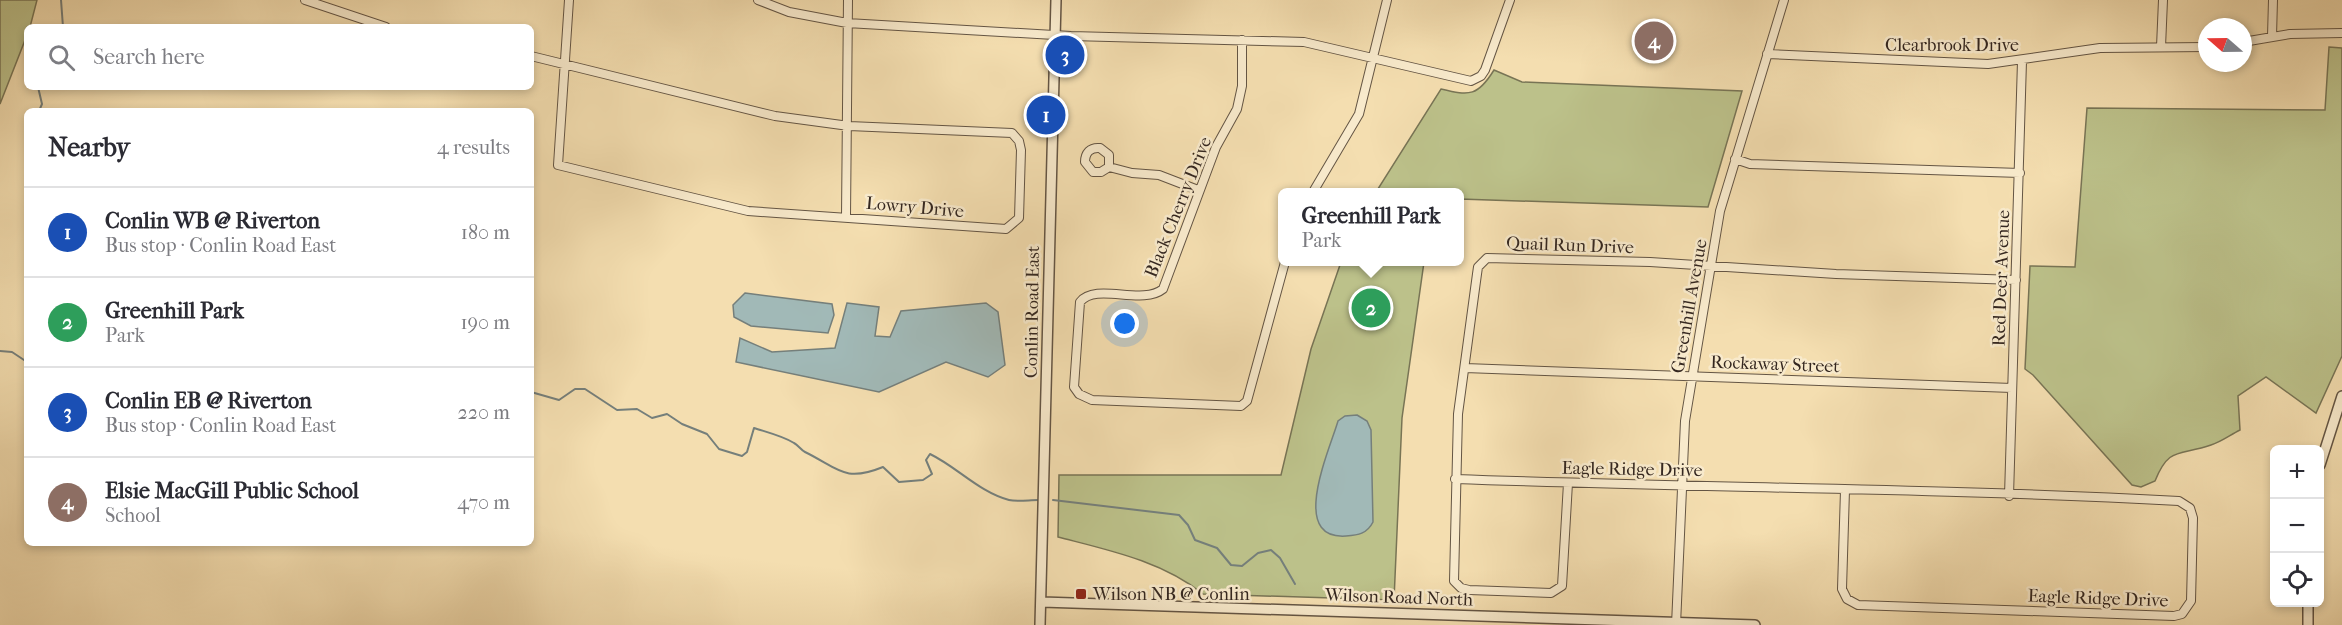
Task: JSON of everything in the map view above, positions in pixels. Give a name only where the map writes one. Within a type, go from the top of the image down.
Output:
[{"type":"street","points":[[305,0],[377,24]]},
{"type":"street","points":[[566,63],[569,0]]},
{"type":"street","points":[[758,0],[789,12],[847,23],[1055,35],[1304,42],[1466,81],[1477,80],[1485,70],[1510,0]]},
{"type":"street","points":[[846,216],[849,126],[848,0]]},
{"type":"street","name":"Conlin Road East","points":[[1040,625],[1056,0]]},
{"type":"street","points":[[1315,188],[1359,114],[1387,0]]},
{"type":"street","name":"Greenhill Avenue","points":[[1676,624],[1685,421],[1720,211],[1784,0]]},
{"type":"street","points":[[2161,47],[2163,0]]},
{"type":"street","points":[[2272,36],[2273,0]]},
{"type":"street","points":[[2252,40],[2272,36],[2342,33]]},
{"type":"street","name":"Black Cherry Drive","points":[[1242,40],[1242,86],[1238,109],[1216,147],[1198,190],[1163,289],[1149,295],[1091,294],[1080,302],[1074,387],[1079,394],[1092,400],[1241,406],[1247,400],[1283,266]]},
{"type":"street","name":"Clearbrook Drive","points":[[1767,54],[1988,64],[2022,61],[2100,48],[2198,47]]},
{"type":"street","points":[[534,57],[737,108],[775,116],[849,126]]},
{"type":"street","name":"Red Deer Avenue","points":[[2009,496],[2022,61]]},
{"type":"street","name":"Lowry Drive","points":[[566,63],[558,165],[748,211],[846,216],[1006,229],[1019,218],[1022,150],[1019,141],[1012,133],[849,126]]},
{"type":"street","points":[[1735,159],[1750,164],[2019,173]]},
{"type":"street","points":[[1109,167],[1132,173],[1159,175],[1198,190]]},
{"type":"street","name":"Quail Run Drive","points":[[1568,483],[1562,586],[1551,593],[1469,590],[1461,588],[1454,581],[1452,573],[1458,414],[1477,274],[1482,261],[1487,258],[1650,262],[1711,267],[2016,280]]},
{"type":"street","name":"Rockaway Street","points":[[1465,368],[2012,388]]},
{"type":"street","points":[[2324,450],[2342,396]]},
{"type":"street","name":"Eagle Ridge Drive","points":[[1455,479],[1682,484],[2009,496],[2185,503],[2192,512],[2193,518],[2191,601],[2187,609],[2174,616],[1858,605],[1847,598],[1842,589],[1845,490]]},
{"type":"street","name":"Wilson Road North","points":[[1042,602],[1755,625]]},
{"type":"street","points":[[2308,607],[2308,625]]},
{"type":"green space","points":[[0,0],[37,0],[31,24],[24,24],[24,43],[0,104]]},
{"type":"green space","points":[[2329,47],[2342,48],[2342,356],[2316,413],[2266,377],[2238,396],[2240,430],[2215,444],[2170,457],[2155,481],[2141,487],[2132,485],[2033,375],[2025,369],[2030,266],[2075,267],[2087,108],[2325,110]]},
{"type":"green space","points":[[1494,70],[1522,82],[1742,91],[1708,207],[1464,199],[1464,188],[1379,188],[1441,89],[1459,93],[1472,92],[1488,79]]},
{"type":"green space","points":[[1340,266],[1423,266],[1402,418],[1394,600],[1203,594],[1170,573],[1152,565],[1115,552],[1058,537],[1059,475],[1281,475],[1311,349]]},
{"type":"water","points":[[745,293],[832,304],[834,315],[828,333],[751,326],[734,317],[733,305]]},
{"type":"water","points":[[847,303],[879,307],[875,336],[890,337],[901,311],[986,303],[998,312],[1005,365],[988,377],[946,362],[879,392],[736,362],[740,338],[772,352],[835,348]]},
{"type":"water","points":[[1357,415],[1367,421],[1371,430],[1373,522],[1365,531],[1346,536],[1329,533],[1319,524],[1316,509],[1317,490],[1338,421],[1345,416]]},
{"type":"waterway","points":[[61,0],[63,24]]},
{"type":"waterway","points":[[39,90],[42,104],[40,108]]},
{"type":"waterway","points":[[0,351],[12,352],[24,360]]},
{"type":"waterway","points":[[534,393],[559,400],[575,389],[585,389],[617,410],[637,409],[652,418],[667,414],[682,424],[707,434],[719,449],[742,456],[747,452],[754,428],[780,436],[842,472],[859,474],[883,467],[899,482],[923,480],[932,474],[926,460],[930,454],[998,496],[1012,501],[1038,500]]},
{"type":"waterway","points":[[1053,500],[1179,515],[1188,525],[1195,540],[1217,548],[1231,565],[1242,566],[1258,553],[1271,550],[1280,558],[1295,584]]},
{"type":"place","name":"Elsie MacGill Public School","points":[[1654,41]]},
{"type":"place","name":"Conlin EB @ Riverton","points":[[1065,55]]},
{"type":"place","name":"Conlin WB @ Riverton","points":[[1046,115]]},
{"type":"place","name":"Greenhill Park","points":[[1371,308]]},
{"type":"place","name":"Wilson NB @ Conlin","points":[[1081,594]]}]
